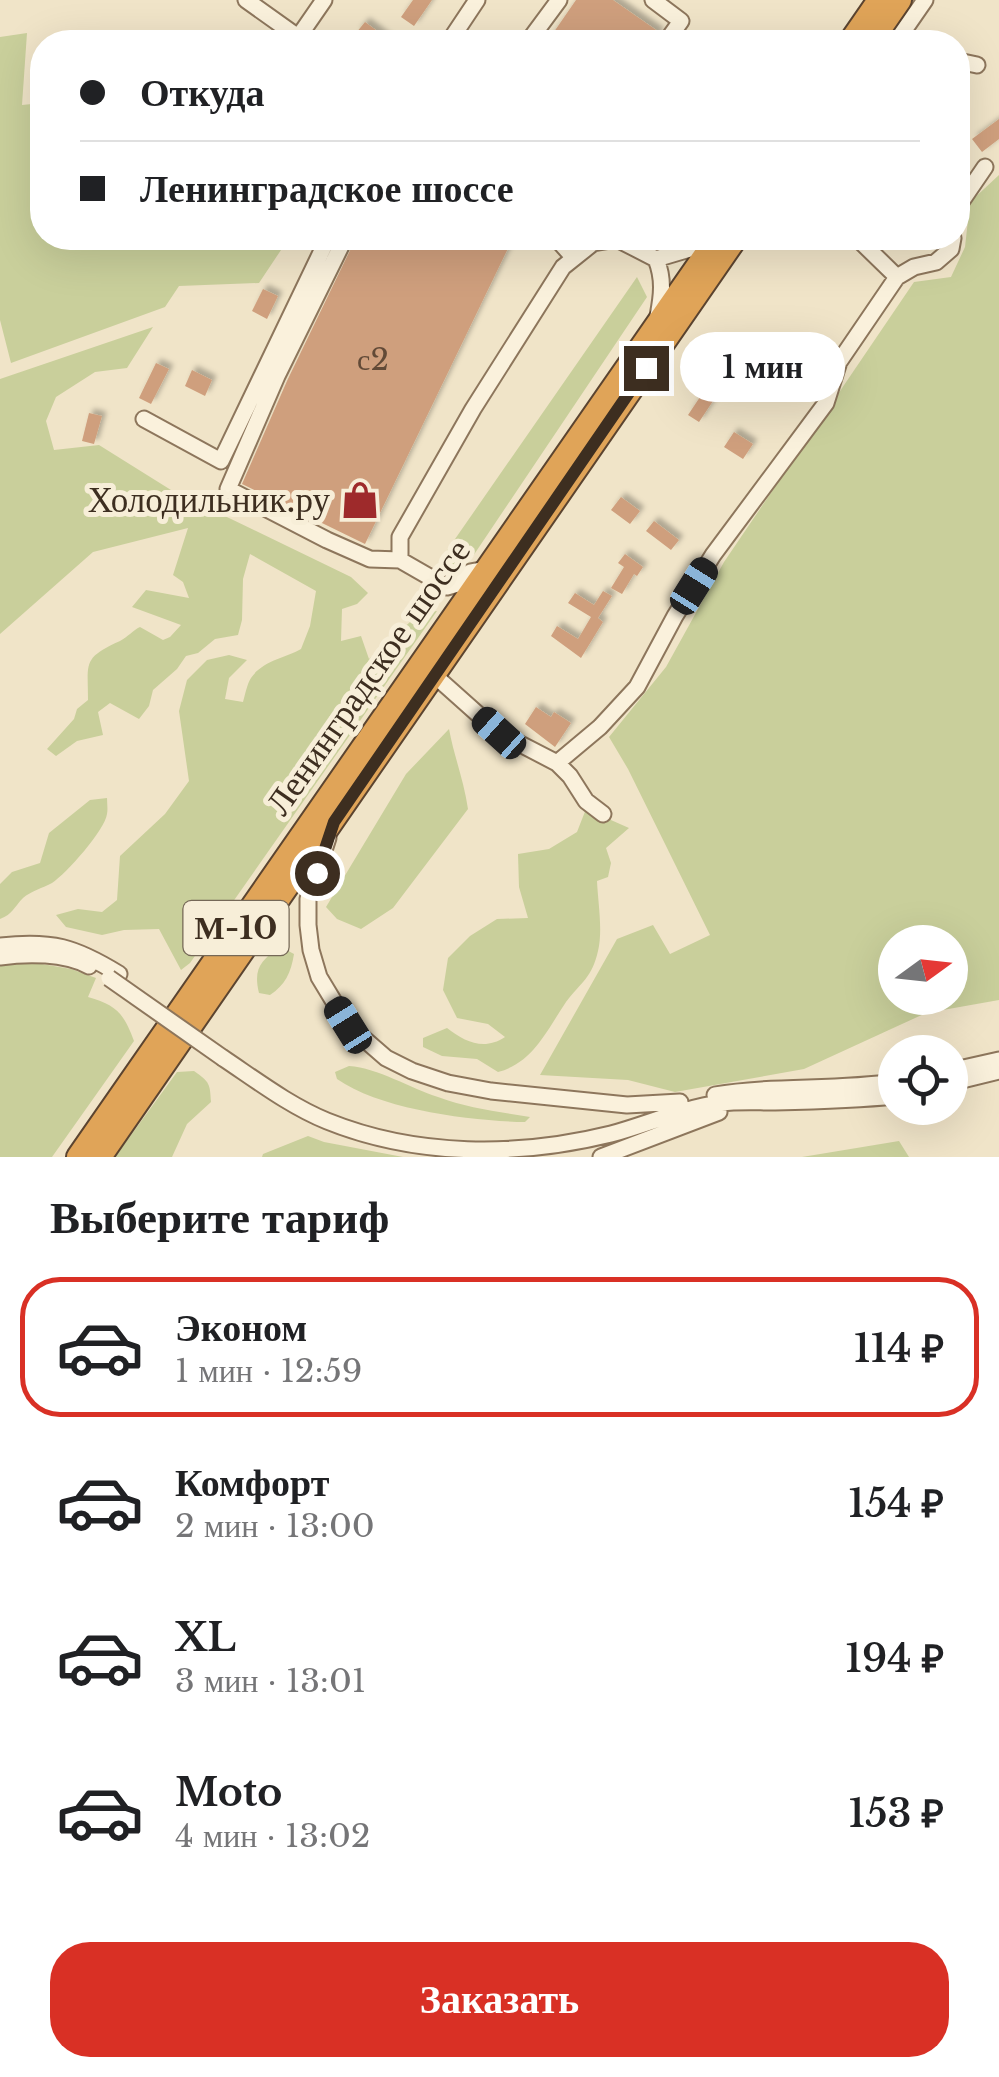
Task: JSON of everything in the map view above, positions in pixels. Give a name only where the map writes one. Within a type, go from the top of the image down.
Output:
[{"type":"highway","points":[[858,30],[879,0]]},
{"type":"highway","points":[[891,30],[900,0]]},
{"type":"highway","name":"Ленинградское шоссе","points":[[78,1157],[708,250]]},
{"type":"highway","name":"Ленинградское шоссе","points":[[100,1157],[728,250]]},
{"type":"street","points":[[246,0],[285,30]]},
{"type":"street","points":[[306,30],[324,0]]},
{"type":"street","points":[[457,30],[477,0]]},
{"type":"street","points":[[537,30],[559,0]]},
{"type":"street","points":[[654,0],[681,21],[675,30]]},
{"type":"street","points":[[896,30],[925,0]]},
{"type":"street","points":[[970,64],[977,65]]},
{"type":"street","points":[[970,190],[985,167]]},
{"type":"street","points":[[144,418],[222,462],[322,250]]},
{"type":"street","points":[[339,250],[277,376],[228,489],[327,540],[370,559],[400,560],[448,587],[461,583],[470,572],[486,568]]},
{"type":"street","points":[[567,250],[574,258]]},
{"type":"street","points":[[400,560],[400,537],[455,441],[563,267],[584,250]]},
{"type":"street","points":[[648,250],[661,272],[656,325]]},
{"type":"street","points":[[656,259],[686,250]]},
{"type":"street","points":[[869,250],[897,278]]},
{"type":"street","points":[[556,763],[600,727],[637,687],[713,555],[826,403],[839,362],[897,278],[914,267],[936,262],[950,250]]},
{"type":"street","points":[[434,675],[499,733],[556,763],[586,801],[604,814]]},
{"type":"street","points":[[334,822],[308,899],[310,938],[319,977],[348,1025],[386,1058],[412,1071],[491,1091],[627,1105],[680,1102],[744,1090],[878,1084]]},
{"type":"street","points":[[0,946],[46,944],[88,955],[300,1108],[327,1121],[372,1134],[448,1148],[535,1148],[611,1134],[722,1103],[878,1098]]},
{"type":"street","points":[[0,957],[57,958],[114,976]]},
{"type":"street","points":[[225,1055],[320,1108],[392,1130],[453,1140],[533,1138],[622,1123],[680,1102]]},
{"type":"street","points":[[968,1067],[999,1060]]},
{"type":"street","points":[[968,1079],[999,1071]]},
{"type":"street","points":[[602,1157],[728,1108],[757,1102]]},
{"type":"green space","points":[[27,33],[22,105],[30,104],[30,250],[281,250],[259,283],[179,286],[165,307],[11,363],[0,320],[0,37]]},
{"type":"green space","points":[[999,175],[999,1000],[968,1006],[968,925],[878,925],[878,1015],[922,1015],[804,1069],[675,1092],[628,1080],[540,1075],[617,939],[653,925],[670,954],[710,935],[609,737],[666,667],[724,562],[914,282],[951,277],[964,250],[970,250],[970,202]]},
{"type":"green space","points":[[637,277],[647,297],[465,568],[452,570],[446,552]]},
{"type":"green space","points":[[153,327],[127,368],[95,372],[56,397],[46,421],[54,450],[99,445],[171,490],[351,577],[368,593],[357,604],[342,609],[341,641],[361,636],[369,659],[420,613],[437,611],[190,963],[181,970],[159,929],[102,935],[66,927],[56,915],[78,909],[102,912],[117,900],[120,856],[165,814],[189,781],[179,711],[187,680],[207,660],[229,655],[247,660],[229,678],[225,699],[243,702],[256,672],[301,649],[316,591],[250,554],[243,579],[238,635],[215,639],[198,653],[186,656],[153,690],[149,706],[139,719],[110,703],[98,712],[103,735],[77,741],[56,756],[47,749],[88,700],[88,670],[93,657],[140,627],[163,640],[181,625],[132,607],[146,590],[189,598],[183,582],[173,575],[188,528],[93,552],[0,634],[0,379]]},
{"type":"green space","points":[[449,729],[468,809],[393,908],[361,929],[337,919],[326,907],[406,774]]},
{"type":"green space","points":[[107,798],[105,821],[75,861],[52,883],[26,896],[0,919],[0,884],[12,872],[40,863],[49,833],[90,800]]},
{"type":"green space","points":[[586,809],[629,828],[606,848],[611,863],[608,877],[597,881],[599,943],[589,974],[538,1044],[510,1068],[498,1072],[477,1059],[442,1056],[423,1047],[423,1038],[447,1028],[475,1043],[505,1037],[488,1024],[457,1018],[443,990],[448,958],[470,936],[497,919],[528,918],[519,887],[518,854],[549,849],[577,832]]},
{"type":"green space","points":[[279,946],[294,954],[289,973],[270,995],[259,993],[260,966]]},
{"type":"green space","points":[[36,963],[96,978],[88,997],[118,1012],[134,1041],[52,1157],[0,1157],[0,964]]},
{"type":"green space","points":[[349,1066],[371,1070],[460,1104],[530,1117],[525,1122],[479,1119],[377,1099],[337,1079],[335,1072]]},
{"type":"green space","points":[[194,1071],[208,1084],[211,1102],[187,1124],[172,1157],[115,1157],[177,1072]]},
{"type":"green space","points":[[308,1136],[324,1142],[403,1157],[262,1157]]},
{"type":"green space","points":[[899,1141],[909,1157],[802,1157]]},
{"type":"building","points":[[413,0],[432,0],[414,26],[401,17]]},
{"type":"building","points":[[576,0],[613,0],[656,30],[555,30]]},
{"type":"building","points":[[365,22],[376,30],[358,30]]},
{"type":"building","points":[[999,119],[999,139],[982,152],[972,139]]},
{"type":"building","points":[[350,250],[507,250],[365,544],[242,484]]},
{"type":"building","points":[[263,289],[278,296],[267,319],[252,311]]},
{"type":"building","points":[[726,346],[739,362],[734,369],[746,377],[738,389],[718,375],[726,363],[717,358]]},
{"type":"building","points":[[156,363],[169,369],[151,404],[139,398]]},
{"type":"building","points":[[192,370],[212,380],[205,396],[185,386]]},
{"type":"building","points":[[702,394],[713,401],[699,422],[688,415]]},
{"type":"building","points":[[89,413],[102,416],[94,444],[82,441]]},
{"type":"building","points":[[734,432],[753,444],[743,459],[724,447]]},
{"type":"building","points":[[621,497],[640,511],[630,524],[611,510]]},
{"type":"building","points":[[654,521],[679,540],[671,550],[646,531]]},
{"type":"building","points":[[625,554],[643,567],[622,594],[611,588],[624,567],[618,563]]},
{"type":"building","points":[[603,591],[612,596],[598,618],[603,622],[581,658],[551,636],[557,626],[578,639],[591,617],[568,603],[575,593],[594,605]]},
{"type":"building","points":[[536,707],[571,723],[555,747],[525,724]]},
{"type":"place","name":"Холодильник.ру","points":[[360,500]]},
{"type":"route","points":[[317,873],[334,822],[646,368]]}]
